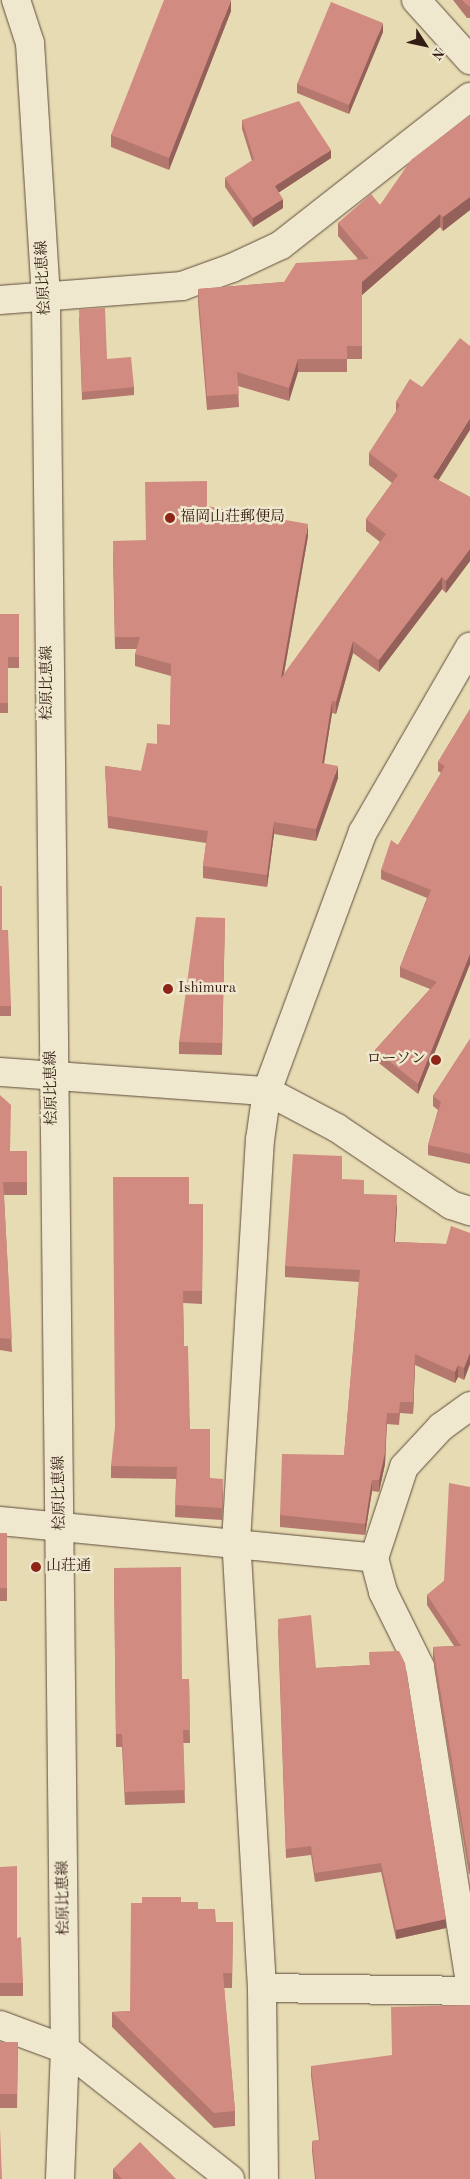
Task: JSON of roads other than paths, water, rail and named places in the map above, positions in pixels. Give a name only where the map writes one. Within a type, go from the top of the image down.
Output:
[{"type":"street","name":"桧原比恵線","points":[[16,0],[30,43],[46,300],[51,1073],[60,1528],[66,2049],[60,2179]]},
{"type":"street","points":[[416,0],[470,60]]},
{"type":"street","points":[[0,300],[46,300],[182,286],[273,249],[470,97]]},
{"type":"street","points":[[264,2179],[262,1988],[236,1542],[260,1140],[267,1091],[363,832],[470,647]]},
{"type":"street","points":[[0,1072],[51,1073],[267,1091],[337,1128],[451,1205],[470,1211]]},
{"type":"street","points":[[470,1406],[441,1427],[404,1467],[374,1558],[383,1592],[420,1668],[470,1981]]},
{"type":"street","points":[[0,1521],[60,1528],[236,1542],[374,1558]]},
{"type":"street","points":[[262,1988],[470,1991]]},
{"type":"street","points":[[0,2026],[66,2049],[230,2179]]},
{"type":"place","name":"福岡山荘郵便局","points":[[170,518]]},
{"type":"place","name":"Ishimura","points":[[168,989]]},
{"type":"place","name":"ローソン","points":[[436,1060]]},
{"type":"place","name":"山荘通","points":[[36,1567]]}]
